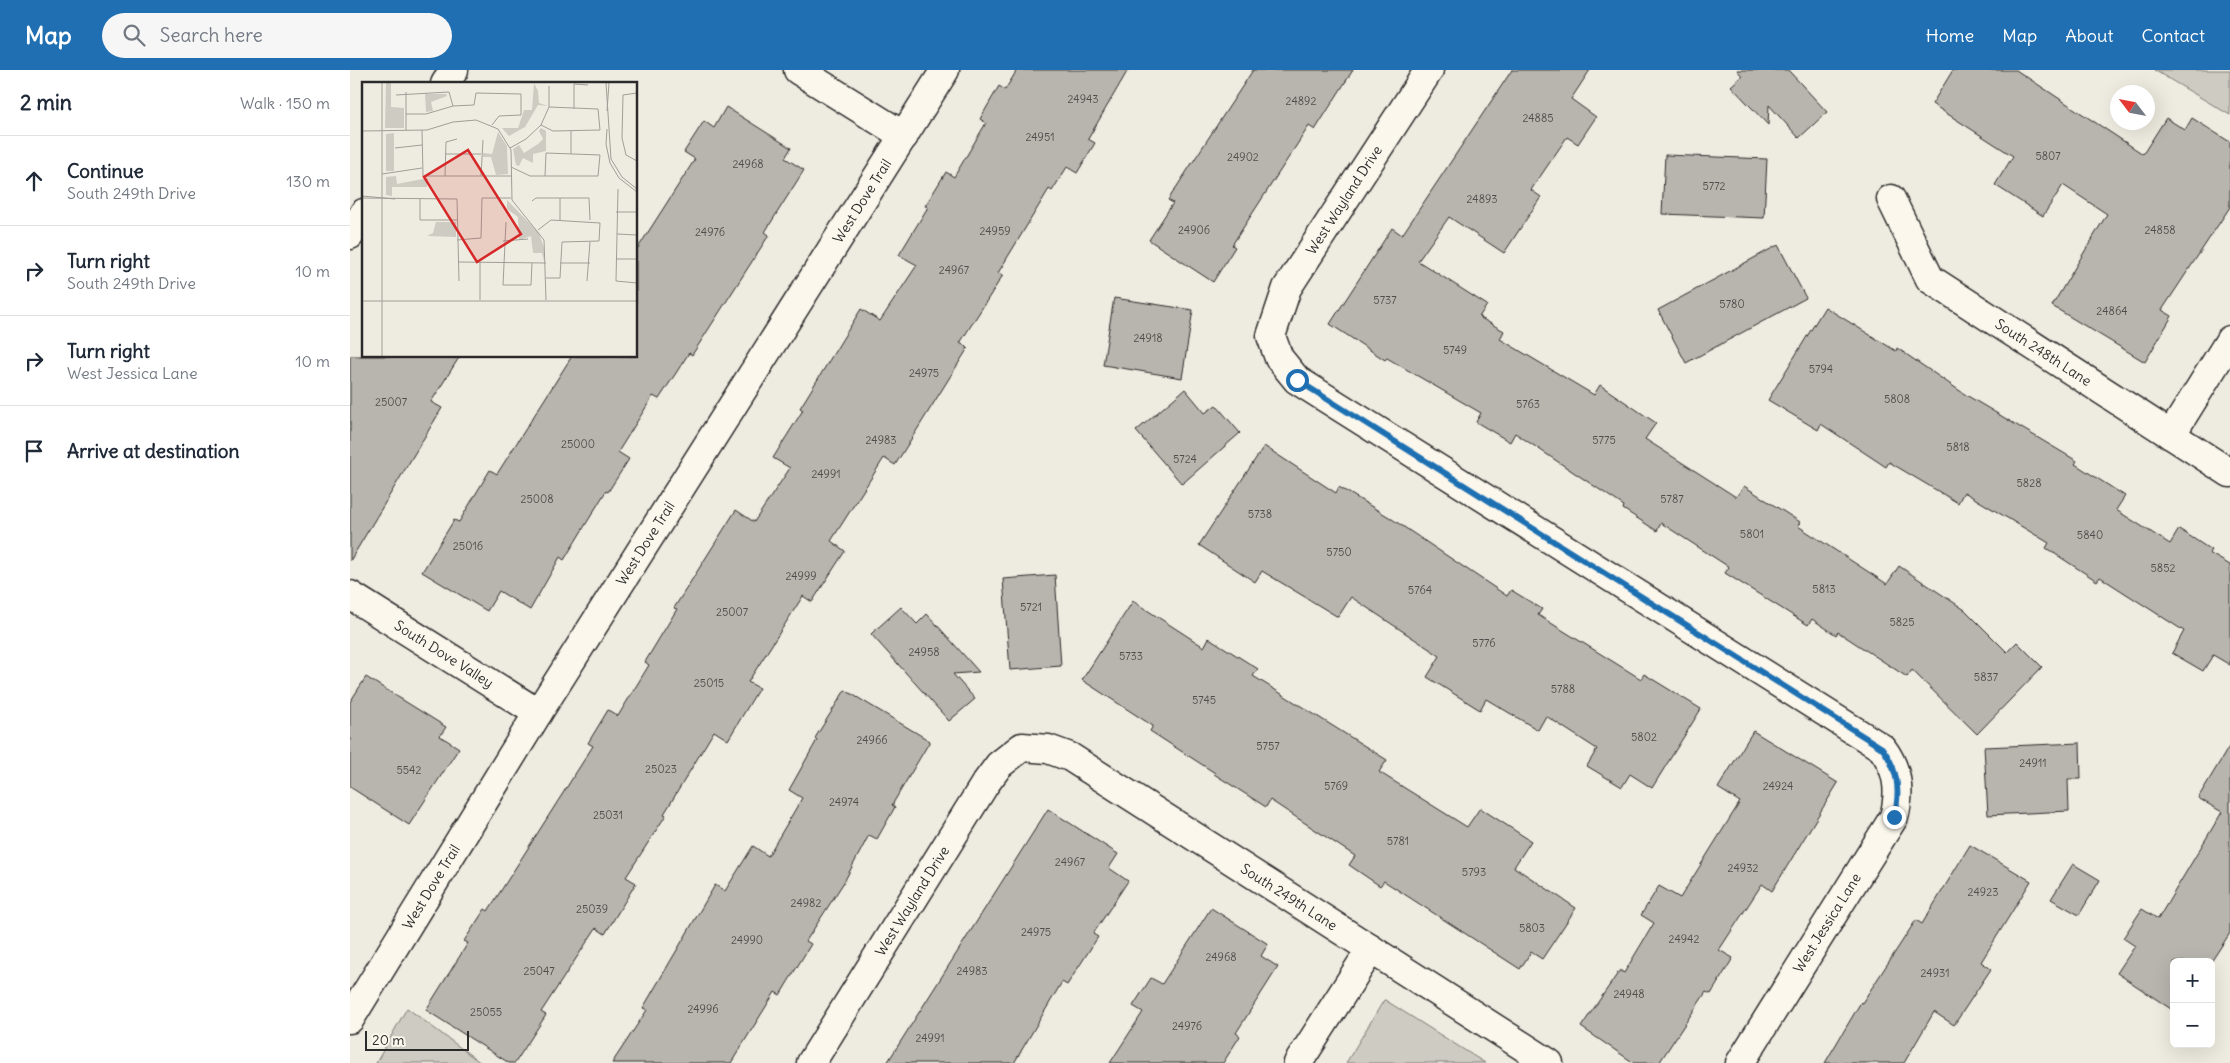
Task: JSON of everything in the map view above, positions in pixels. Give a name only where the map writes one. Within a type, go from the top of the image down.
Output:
[{"type":"street","points":[[446,82],[454,70]]},
{"type":"street","points":[[798,70],[904,136]]},
{"type":"street","name":"West Dove Trail","points":[[350,1019],[538,713],[945,70]]},
{"type":"street","name":"West Wayland Drive","points":[[1429,70],[1287,288],[1270,336],[1280,358],[1297,380],[1882,748],[1891,761],[1897,777]]},
{"type":"street","name":"South 248th Lane","points":[[1891,199],[1930,279],[2230,473]]},
{"type":"street","points":[[350,235],[362,216]]},
{"type":"street","points":[[2171,435],[2230,340]]},
{"type":"street","name":"South Dove Valley","points":[[350,595],[538,713]]},
{"type":"street","name":"West Wayland Drive","points":[[811,1063],[985,784],[999,766],[1022,747]]},
{"type":"street","name":"South 249th Lane","points":[[1022,747],[1048,749],[1070,757],[1549,1063]]},
{"type":"street","name":"West Jessica Lane","points":[[1740,1063],[1894,817],[1898,801],[1897,777]]},
{"type":"street","points":[[1298,1063],[1371,949]]},
{"type":"shaded area","points":[[2154,70],[2230,70],[2230,115]]},
{"type":"shaded area","points":[[1385,1000],[1485,1063],[1346,1063]]},
{"type":"shaded area","points":[[407,1008],[481,1063],[376,1063]]},
{"type":"building","points":[[1017,70],[1128,70],[1088,139],[1095,143],[1077,173],[1067,167],[1052,191],[1049,189],[998,273],[1003,275],[960,343],[968,348],[895,465],[884,458],[831,541],[845,551],[812,602],[803,596],[748,682],[759,688],[728,740],[714,731],[664,814],[666,815],[626,877],[636,883],[605,934],[596,928],[541,1012],[546,1015],[515,1063],[509,1063],[426,1010],[468,943],[464,941],[485,909],[488,911],[593,746],[588,743],[608,710],[618,716],[649,665],[645,662],[677,609],[674,608],[736,510],[754,522],[790,468],[773,458],[803,410],[800,408],[861,309],[880,321],[917,265],[899,255],[928,207],[925,206],[946,172],[954,177],[986,123],[980,119],[999,86],[1005,90]]},
{"type":"building","points":[[1253,70],[1353,70],[1315,130],[1309,126],[1232,245],[1235,247],[1213,282],[1149,240],[1173,203],[1168,200]]},
{"type":"building","points":[[1512,70],[1590,70],[1571,99],[1596,117],[1578,144],[1567,137],[1531,190],[1541,197],[1504,253],[1449,217],[1418,261],[1487,305],[1479,317],[1504,331],[1500,339],[1594,395],[1600,385],[1656,423],[1645,439],[1736,497],[1744,486],[1800,522],[1798,526],[1887,584],[1899,566],[1965,610],[2007,652],[2017,642],[2042,667],[1977,734],[1912,670],[1907,677],[1838,632],[1836,635],[1812,619],[1808,625],[1725,573],[1729,567],[1661,523],[1657,531],[1623,509],[1624,506],[1515,433],[1510,442],[1476,422],[1481,413],[1387,358],[1385,360],[1330,324],[1392,228],[1402,235]]},
{"type":"building","points":[[1737,70],[1788,70],[1827,112],[1799,138],[1769,105],[1768,125],[1731,86],[1742,76]]},
{"type":"building","points":[[1953,70],[2016,70],[2143,154],[2166,118],[2185,130],[2192,118],[2230,142],[2230,207],[2162,310],[2172,316],[2145,362],[2052,306],[2107,214],[2063,185],[2043,216],[1995,185],[2013,156],[1932,104]]},
{"type":"building","points":[[726,107],[791,148],[785,158],[804,170],[765,232],[769,235],[692,355],[689,353],[659,399],[653,396],[618,452],[629,459],[608,492],[606,491],[564,560],[560,557],[530,610],[499,591],[487,611],[422,572],[454,520],[459,522],[490,470],[497,474],[571,358],[638,358],[638,248],[695,159],[684,152],[704,121],[714,128]]},
{"type":"building","points":[[1665,155],[1767,159],[1764,218],[1662,214]]},
{"type":"building","points":[[1778,245],[1806,298],[1686,363],[1658,310]]},
{"type":"building","points":[[1114,298],[1193,310],[1182,378],[1103,365]]},
{"type":"building","points":[[1825,307],[1896,351],[1897,348],[1966,395],[2077,461],[2075,464],[2125,496],[2116,510],[2170,544],[2179,529],[2211,550],[2209,553],[2230,565],[2230,665],[2213,655],[2203,671],[2172,653],[2184,631],[2100,577],[2097,581],[2046,548],[2049,543],[1964,492],[1958,503],[1889,462],[1886,467],[1821,424],[1818,430],[1768,400]]},
{"type":"building","points":[[350,356],[362,356],[362,358],[459,358],[431,402],[442,408],[350,561]]},
{"type":"building","points":[[1185,389],[1205,413],[1216,405],[1240,433],[1182,484],[1136,431]]},
{"type":"building","points":[[1264,446],[1336,493],[1339,487],[1389,517],[1507,596],[1511,590],[1542,609],[1538,615],[1641,679],[1644,674],[1701,709],[1652,788],[1630,774],[1622,787],[1587,766],[1597,749],[1546,716],[1538,730],[1486,699],[1480,710],[1427,677],[1440,656],[1351,597],[1338,617],[1262,571],[1255,582],[1199,545]]},
{"type":"building","points":[[1055,575],[1061,666],[1010,670],[1003,579]]},
{"type":"building","points":[[1133,601],[1204,647],[1209,638],[1258,669],[1253,676],[1387,760],[1379,772],[1467,827],[1480,808],[1531,841],[1514,867],[1576,908],[1542,959],[1531,952],[1520,969],[1384,881],[1380,886],[1349,865],[1355,856],[1270,800],[1266,807],[1214,774],[1150,731],[1153,726],[1082,680]]},
{"type":"building","points":[[901,607],[917,624],[927,614],[979,672],[953,674],[975,699],[949,721],[871,634]]},
{"type":"building","points":[[366,677],[446,727],[440,736],[459,748],[409,825],[350,787],[350,702]]},
{"type":"building","points":[[845,690],[930,741],[892,805],[895,807],[877,839],[869,835],[844,882],[806,941],[811,944],[780,995],[775,992],[731,1063],[612,1063],[647,1010],[643,1008],[715,885],[725,891],[753,846],[768,856],[802,798],[789,790],[817,740],[815,738]]},
{"type":"building","points":[[1753,731],[1838,783],[1772,891],[1762,884],[1719,950],[1733,958],[1711,994],[1706,992],[1659,1063],[1634,1063],[1581,1027],[1620,970],[1624,973],[1654,923],[1641,915],[1659,886],[1680,898],[1740,802],[1718,788]]},
{"type":"building","points":[[2080,743],[2081,779],[2068,779],[2069,811],[1988,815],[1984,747]]},
{"type":"building","points":[[2230,745],[2230,933],[2214,958],[2170,958],[2170,1008],[2117,973],[2135,946],[2123,938],[2142,909],[2158,919],[2222,812],[2198,798]]},
{"type":"building","points":[[1048,809],[1118,854],[1109,868],[1128,881],[1093,934],[1098,937],[1067,985],[1062,982],[1014,1063],[887,1063]]},
{"type":"building","points":[[1970,845],[2031,881],[1981,962],[1991,969],[1954,1025],[1934,1012],[1904,1063],[1825,1063],[1861,1002],[1916,920],[1922,924]]},
{"type":"building","points":[[2073,864],[2100,880],[2079,915],[2051,899]]},
{"type":"building","points":[[1211,908],[1268,944],[1261,956],[1278,967],[1236,1033],[1240,1036],[1223,1063],[1110,1063],[1143,1012],[1133,1006],[1151,978],[1162,984]]},
{"type":"route","points":[[1297,380],[1882,748],[1891,761],[1897,777],[1898,801],[1894,817]]}]
